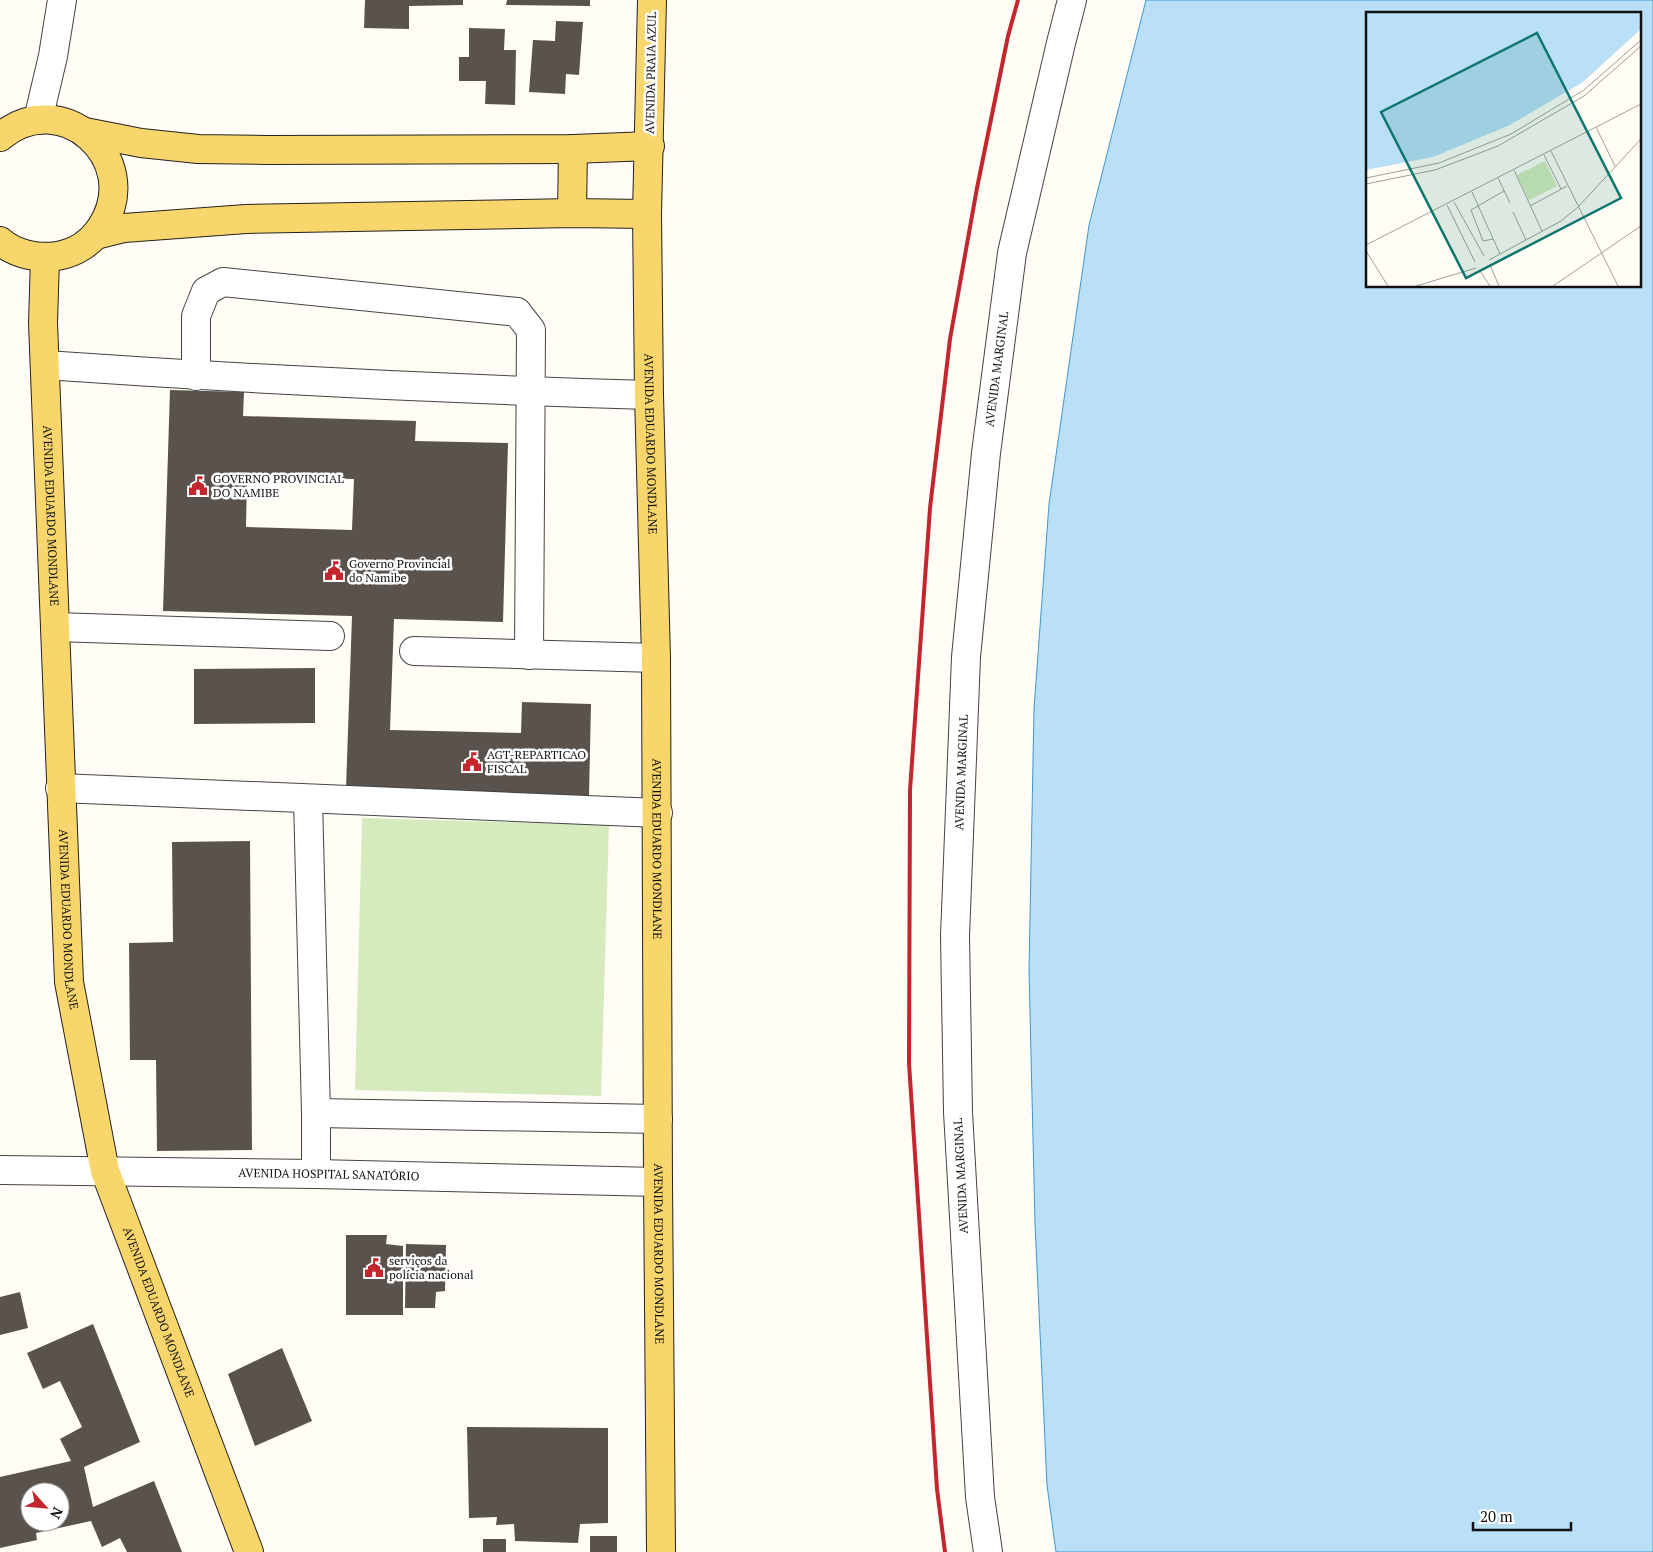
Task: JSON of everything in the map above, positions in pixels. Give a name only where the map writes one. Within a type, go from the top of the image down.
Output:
[{"type":"main road","name":"AVENIDA PRAIA AZUL","points":[[650,146],[652,0]]},
{"type":"main road","points":[[0,137],[7,131],[22,124],[38,120],[55,120],[71,124],[85,132],[102,148],[112,169],[114,193],[109,215],[96,235],[82,247],[64,255],[45,258],[22,254],[1,242]]},
{"type":"main road","points":[[85,132],[140,144],[198,149],[573,149],[650,146]]},
{"type":"main road","name":"AVENIDA EDUARDO MONDLANE","points":[[650,146],[647,214],[658,813],[661,1552]]},
{"type":"main road","points":[[572,213],[573,149]]},
{"type":"main road","points":[[96,235],[124,228],[246,219],[572,213],[647,214]]},
{"type":"main road","name":"AVENIDA EDUARDO MONDLANE","points":[[45,258],[43,324],[69,982],[105,1171],[249,1552]]},
{"type":"street","points":[[38,120],[62,0]]},
{"type":"street","name":"AVENIDA MARGINAL","points":[[988,1552],[980,1497],[958,1112],[955,936],[966,657],[986,453],[1012,253],[1072,0]]},
{"type":"street","points":[[196,376],[196,316],[206,291],[223,282],[517,312],[531,330],[529,655]]},
{"type":"street","points":[[45,365],[196,376],[530,392],[649,395]]},
{"type":"street","points":[[54,627],[330,636]]},
{"type":"street","points":[[414,651],[656,658]]},
{"type":"street","points":[[60,788],[658,813]]},
{"type":"street","points":[[308,799],[316,1174]]},
{"type":"street","points":[[316,1113],[658,1119]]},
{"type":"street","name":"AVENIDA HOSPITAL SANATÓRIO","points":[[0,1170],[316,1174],[658,1182]]},
{"type":"green space","points":[[362,818],[609,825],[601,1096],[355,1090]]},
{"type":"water","points":[[1146,0],[1653,0],[1653,1552],[1056,1552],[1047,1485],[1035,1223],[1029,970],[1034,709],[1049,504],[1089,225]]},
{"type":"building","points":[[365,0],[463,0],[463,5],[409,6],[409,29],[364,28]]},
{"type":"building","points":[[507,0],[590,0],[590,6],[506,5]]},
{"type":"building","points":[[556,21],[583,22],[579,75],[566,74],[565,94],[529,92],[533,40],[555,41]]},
{"type":"building","points":[[469,28],[505,29],[504,50],[516,50],[515,105],[485,104],[486,81],[459,81],[459,57],[469,57]]},
{"type":"building","name":"Governo Provincial do Namibe","points":[[170,390],[244,392],[243,416],[416,421],[415,441],[508,443],[503,622],[394,619],[390,730],[521,733],[522,702],[591,704],[589,796],[346,789],[352,616],[163,611]],"holes":[[[247,477],[354,479],[352,530],[246,527]]]},
{"type":"building","points":[[315,668],[315,723],[194,724],[194,669]]},
{"type":"building","points":[[250,841],[252,1150],[157,1151],[156,1060],[130,1060],[129,943],[173,942],[172,842]]},
{"type":"building","points":[[346,1235],[387,1235],[386,1244],[403,1246],[403,1315],[346,1315]]},
{"type":"building","points":[[406,1244],[446,1245],[445,1291],[436,1292],[435,1308],[405,1308]]},
{"type":"building","points":[[20,1292],[28,1328],[0,1335],[0,1297]]},
{"type":"building","points":[[93,1324],[140,1442],[84,1467],[93,1507],[154,1481],[182,1552],[127,1552],[120,1538],[102,1547],[91,1521],[70,1526],[70,1482],[20,1482],[20,1532],[41,1532],[36,1533],[37,1540],[0,1548],[0,1477],[71,1461],[60,1439],[82,1427],[60,1381],[43,1389],[27,1353]]},
{"type":"building","points":[[282,1348],[312,1421],[255,1446],[228,1374]]},
{"type":"building","points":[[467,1427],[608,1428],[608,1523],[580,1524],[578,1543],[515,1541],[514,1524],[496,1525],[497,1517],[469,1518]]},
{"type":"building","points":[[590,1536],[617,1536],[617,1552],[590,1552]]},
{"type":"building","points":[[483,1539],[506,1539],[506,1552],[483,1552]]},
{"type":"railway","points":[[945,1552],[937,1489],[909,1063],[910,790],[930,508],[950,339],[977,188],[1008,36],[1018,0]]},
{"type":"place","name":"GOVERNO PROVINCIAL DO NAMIBE","points":[[198,486]]},
{"type":"place","name":"Governo Provincial do Namibe","points":[[334,571]]},
{"type":"place","name":"AGT-REPARTICAO FISCAL","points":[[472,762]]},
{"type":"place","name":"serviços da polícia nacional","points":[[374,1268]]}]
